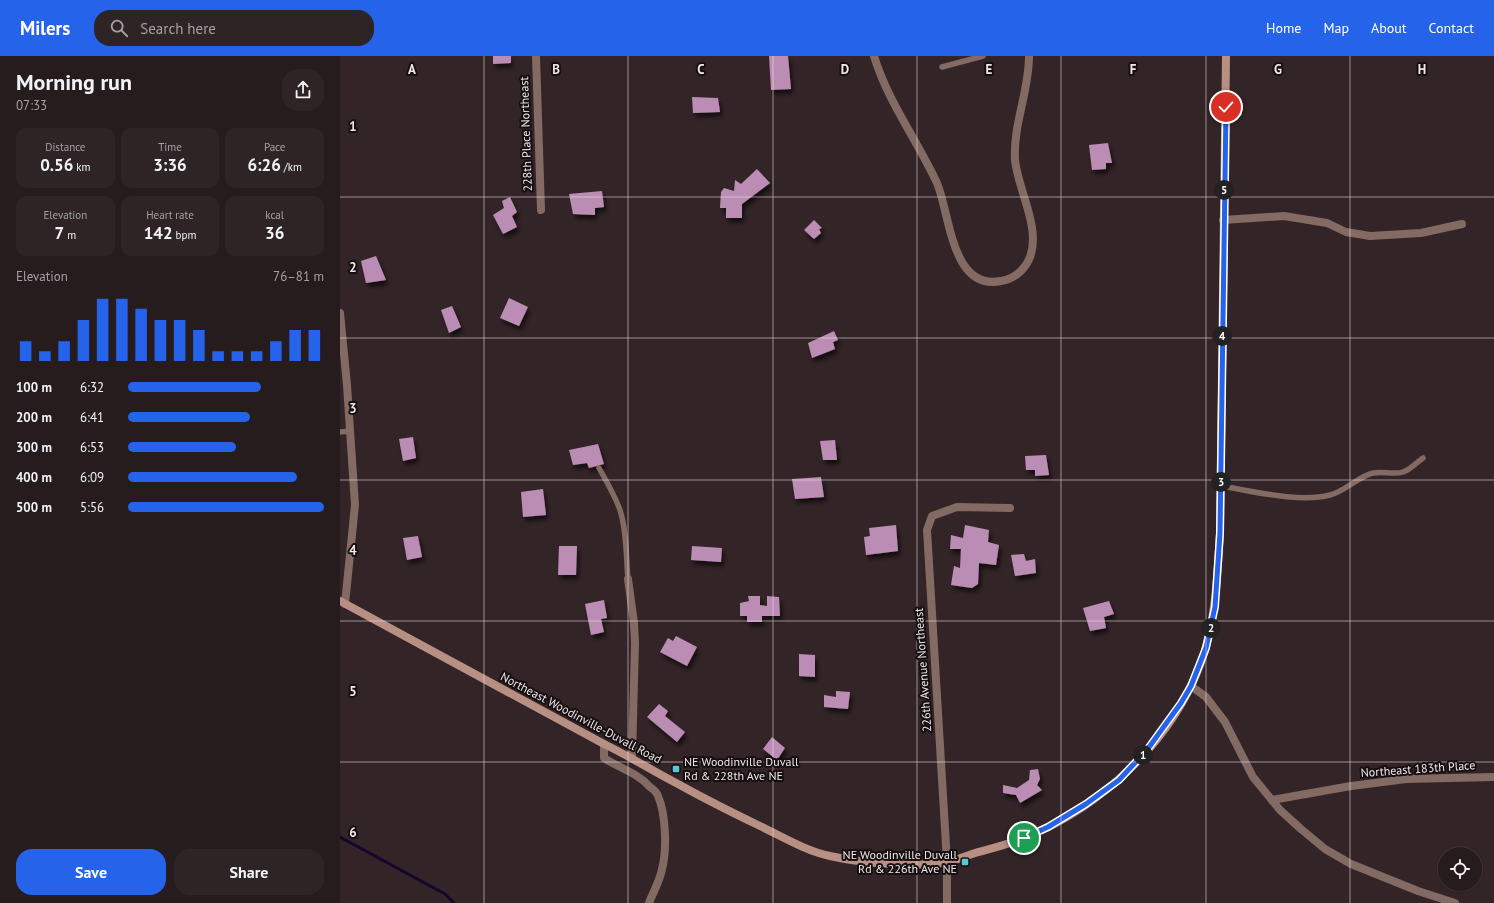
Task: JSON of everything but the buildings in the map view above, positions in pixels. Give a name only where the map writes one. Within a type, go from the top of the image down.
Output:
[{"type":"main road","name":"Northeast Woodinville-Duvall Road","points":[[343,602],[632,758],[679,785],[795,844],[829,856],[894,864],[947,862],[1024,838],[1054,824],[1092,800],[1119,780],[1147,750],[1171,719],[1191,686],[1206,648],[1215,607],[1220,533],[1226,56]]},
{"type":"street","name":"228th Place Northeast","points":[[536,56],[541,210]]},
{"type":"street","points":[[874,56],[887,90],[937,184],[958,256],[973,275],[989,282],[1000,282],[1012,278],[1020,272],[1030,258],[1032,248],[1033,236],[1030,220],[1015,161],[1017,127],[1028,80],[1029,56]]},
{"type":"street","points":[[1223,220],[1243,220],[1284,216],[1327,223],[1346,232],[1370,236],[1421,232],[1462,224]]},
{"type":"street","points":[[340,313],[355,505],[343,602]]},
{"type":"street","name":"226th Avenue Northeast","points":[[947,903],[947,862],[927,530],[932,516],[958,507],[1010,508]]},
{"type":"street","points":[[628,579],[635,643],[632,758]]},
{"type":"street","points":[[1191,686],[1206,697],[1225,722],[1253,777],[1272,800],[1301,829],[1325,849],[1384,878],[1455,903]]},
{"type":"street","points":[[604,744],[604,758],[616,766],[637,775],[650,786],[658,796],[663,817],[666,853],[662,871],[649,903]]},
{"type":"street","name":"Northeast 183th Place","points":[[1272,800],[1351,786],[1406,779],[1494,777]]},
{"type":"lane","points":[[942,67],[983,56]]},
{"type":"lane","points":[[340,432],[350,431]]},
{"type":"lane","points":[[1221,486],[1289,496],[1317,496],[1340,491],[1363,476],[1374,473],[1405,472],[1423,458]]},
{"type":"lane","points":[[599,468],[614,496],[620,512],[628,579]]},
{"type":"waterway","points":[[340,837],[445,894],[454,903]]},
{"type":"place","name":"NE Woodinville Duvall Rd & 228th Ave NE","points":[[676,769]]},
{"type":"place","name":"NE Woodinville Duvall Rd & 226th Ave NE","points":[[965,862]]},
{"type":"route","points":[[1024,838],[1066,817],[1119,780],[1147,750],[1171,719],[1191,686],[1206,648],[1215,607],[1220,533],[1223,220],[1226,107]]}]
